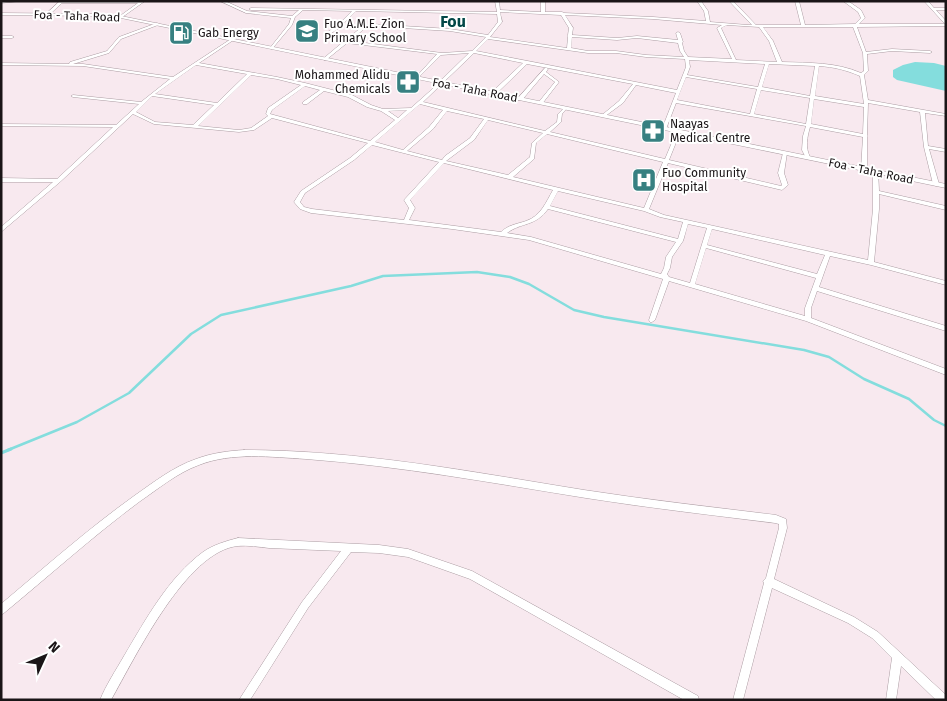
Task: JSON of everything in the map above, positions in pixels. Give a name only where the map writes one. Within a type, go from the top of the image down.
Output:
[{"type":"street","points":[[1,2],[19,1]]},
{"type":"street","points":[[222,1],[252,13],[293,17]]},
{"type":"street","points":[[308,9],[311,1]]},
{"type":"street","points":[[497,1],[500,22],[488,37],[420,103],[372,143],[303,192],[297,202],[302,208],[311,211],[406,221],[530,238],[808,319],[946,372]]},
{"type":"street","points":[[543,1],[543,12]]},
{"type":"street","points":[[699,1],[706,12],[708,23]]},
{"type":"street","points":[[731,1],[755,26]]},
{"type":"street","points":[[797,1],[804,26]]},
{"type":"street","points":[[845,1],[860,11],[863,18],[855,26]]},
{"type":"street","points":[[926,1],[946,24]]},
{"type":"street","points":[[48,14],[62,2],[143,2]]},
{"type":"street","points":[[121,17],[143,2]]},
{"type":"street","points":[[241,10],[349,8],[355,10],[543,12],[755,26],[946,24]]},
{"type":"street","points":[[934,9],[946,8]]},
{"type":"street","points":[[272,48],[291,24],[293,17],[302,9]]},
{"type":"street","points":[[355,10],[338,27],[327,34],[337,40],[466,58]]},
{"type":"street","points":[[562,13],[571,28],[569,48]]},
{"type":"street","name":"Foa - Taha Road","points":[[1,14],[121,17],[946,186]]},
{"type":"street","points":[[66,65],[108,52],[120,38],[157,24]]},
{"type":"street","points":[[326,59],[364,27],[371,25],[450,30],[588,52],[616,52],[687,59],[817,65],[844,68],[862,74]]},
{"type":"street","points":[[724,25],[719,28],[735,61]]},
{"type":"street","points":[[760,26],[771,41],[780,63]]},
{"type":"street","points":[[855,26],[865,53],[867,68],[862,74],[866,136],[864,169]]},
{"type":"street","points":[[664,129],[686,76],[688,66],[678,33]]},
{"type":"street","points":[[569,36],[617,39],[637,37],[681,42]]},
{"type":"street","points":[[1,37],[12,37]]},
{"type":"street","points":[[1,230],[58,182],[151,95],[231,40]]},
{"type":"street","points":[[865,53],[892,50],[930,52]]},
{"type":"street","points":[[417,78],[440,54],[472,52],[678,92]]},
{"type":"street","points":[[494,93],[526,62]]},
{"type":"street","points":[[752,115],[767,63]]},
{"type":"street","points":[[1,64],[92,66],[174,78]]},
{"type":"street","points":[[195,64],[305,84],[356,98],[369,106],[383,110],[410,110]]},
{"type":"street","points":[[808,158],[804,150],[805,136],[817,65]]},
{"type":"street","points":[[520,98],[548,67]]},
{"type":"street","points":[[540,103],[557,82],[543,72]]},
{"type":"street","points":[[194,127],[249,74]]},
{"type":"street","points":[[686,76],[946,114]]},
{"type":"street","points":[[305,84],[270,109],[268,114],[372,143],[646,210],[686,222],[871,263],[946,283]]},
{"type":"street","points":[[604,116],[621,102],[636,84]]},
{"type":"street","points":[[305,103],[324,89]]},
{"type":"street","points":[[151,95],[217,104]]},
{"type":"street","points":[[73,96],[142,103]]},
{"type":"street","points":[[674,101],[866,136]]},
{"type":"street","points":[[420,103],[782,188],[785,185],[781,173],[784,153]]},
{"type":"street","points":[[509,177],[521,165],[532,158],[533,145],[559,122],[560,114],[565,108]]},
{"type":"street","points":[[404,151],[430,128],[446,109]]},
{"type":"street","points":[[383,110],[398,120]]},
{"type":"street","points":[[922,110],[926,146],[936,184]]},
{"type":"street","points":[[133,112],[154,123],[247,130],[260,125],[271,116]]},
{"type":"street","points":[[406,221],[412,208],[407,200],[443,161],[472,139],[487,119]]},
{"type":"street","points":[[1,125],[118,126]]},
{"type":"street","points":[[646,210],[676,131]]},
{"type":"street","points":[[926,146],[946,151]]},
{"type":"street","points":[[871,263],[876,171]]},
{"type":"street","points":[[1,180],[58,182]]},
{"type":"street","points":[[502,235],[506,230],[532,222],[542,215],[557,188]]},
{"type":"street","points":[[876,192],[946,208]]},
{"type":"street","points":[[546,207],[680,241]]},
{"type":"street","points":[[652,320],[666,278],[664,274],[669,257],[680,241],[686,222]]},
{"type":"street","points":[[692,285],[710,227]]},
{"type":"street","points":[[705,246],[819,278]]},
{"type":"street","points":[[808,319],[808,308],[828,254]]},
{"type":"street","points":[[815,288],[946,329]]},
{"type":"street","points":[[1,610],[109,518],[157,485],[198,462],[231,454],[314,456],[415,467],[500,478],[586,494],[776,518],[783,522],[738,700]]},
{"type":"street","points":[[105,700],[153,619],[184,575],[205,556],[222,546],[238,542],[408,553],[472,575],[694,700]]},
{"type":"street","points":[[244,700],[305,605],[349,548]]},
{"type":"street","points":[[768,581],[851,620],[875,635],[944,700]]},
{"type":"street","points":[[890,700],[897,656]]},
{"type":"water","points":[[915,62],[946,66],[946,91],[897,80],[893,77],[893,70]]},
{"type":"waterway","points":[[8,450],[77,422],[129,393],[191,334],[221,315],[351,286],[383,276],[477,272],[510,277],[529,284],[574,310],[604,317],[804,350],[829,357],[864,379],[909,399],[934,420],[946,426]]},
{"type":"waterway","points":[[1,453],[11,449]]},
{"type":"place","name":"Fuo A.M.E. Zion Primary School","points":[[307,31]]},
{"type":"place","name":"Gab Energy","points":[[181,33]]},
{"type":"place","name":"Mohammed Alidu Chemicals","points":[[408,82]]},
{"type":"place","name":"Naayas Medical Centre","points":[[653,131]]},
{"type":"place","name":"Fuo Community Hospital","points":[[644,180]]},
{"type":"district","name":"Fou","points":[[453,21]]}]
